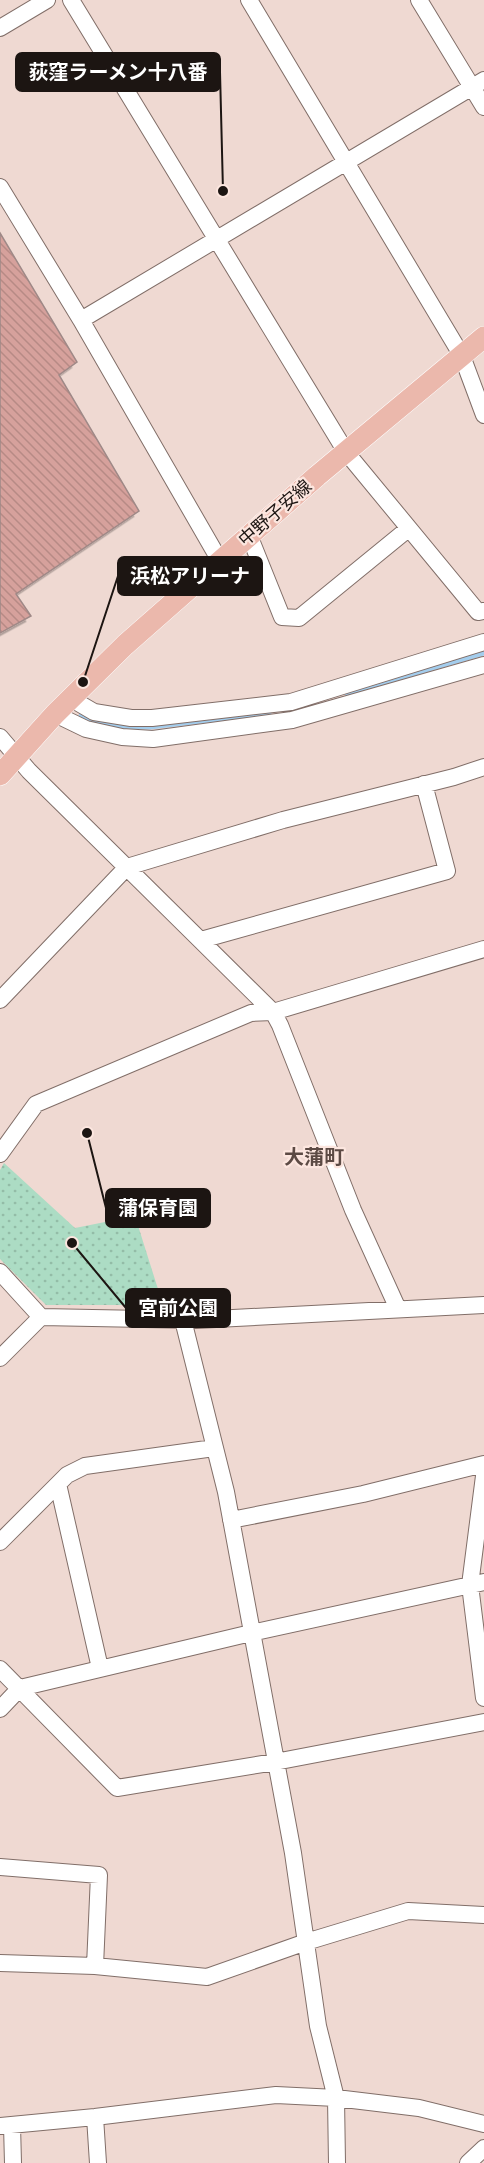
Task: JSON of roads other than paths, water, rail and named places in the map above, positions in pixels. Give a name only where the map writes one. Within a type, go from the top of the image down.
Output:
[{"type":"main road","name":"中野子安線","points":[[0,775],[70,698],[124,645],[346,452],[484,337]]},
{"type":"street","points":[[0,28],[47,0]]},
{"type":"street","points":[[71,0],[346,452],[478,612],[484,611]]},
{"type":"street","points":[[249,0],[462,356],[484,415]]},
{"type":"street","points":[[419,0],[478,84],[484,107]]},
{"type":"street","points":[[81,320],[478,84]]},
{"type":"street","points":[[0,188],[81,320],[220,561]]},
{"type":"street","points":[[249,535],[282,616],[299,618],[408,529]]},
{"type":"street","points":[[70,698],[94,712],[131,718],[152,718],[291,702],[484,642]]},
{"type":"street","points":[[55,714],[86,729],[122,737],[153,739],[292,720],[484,665]]},
{"type":"street","points":[[0,737],[29,771],[273,1012],[353,1210],[398,1308]]},
{"type":"street","points":[[0,1000],[127,867],[283,820],[484,767]]},
{"type":"street","points":[[201,940],[447,871],[424,784]]},
{"type":"street","points":[[0,1154],[36,1104],[251,1013],[273,1012],[484,949]]},
{"type":"street","points":[[0,1272],[41,1317]]},
{"type":"street","points":[[0,1358],[41,1317],[183,1320],[484,1305]]},
{"type":"street","points":[[183,1320],[231,1521],[293,1853],[318,2026],[336,2098],[338,2163]]},
{"type":"street","points":[[0,1542],[67,1475],[85,1466],[214,1448]]},
{"type":"street","points":[[231,1521],[363,1494],[484,1464]]},
{"type":"street","points":[[484,1476],[477,1584],[484,1698]]},
{"type":"street","points":[[58,1484],[100,1668]]},
{"type":"street","points":[[0,1709],[20,1688],[251,1633],[477,1584]]},
{"type":"street","points":[[0,1669],[117,1788],[275,1762],[484,1722]]},
{"type":"street","points":[[0,1867],[99,1875],[95,1966]]},
{"type":"street","points":[[0,1963],[95,1966],[207,1977],[306,1942],[408,1911],[484,1915]]},
{"type":"street","points":[[13,2163],[6,2126],[276,2095],[336,2098],[419,2108],[484,2124]]},
{"type":"street","points":[[95,2117],[98,2163]]},
{"type":"street","points":[[468,2163],[484,2148]]},
{"type":"waterway","points":[[347,693],[484,653]]},
{"type":"waterway","points":[[81,716],[116,726],[150,727],[269,713]]},
{"type":"place","name":"荻窪ラーメン十八番","points":[[223,191]]},
{"type":"place","name":"浜松アリーナ","points":[[83,682]]},
{"type":"place","name":"蒲保育園","points":[[87,1133]]},
{"type":"place","name":"宮前公園","points":[[72,1243]]},
{"type":"district","name":"大蒲町","points":[[314,1157]]}]
